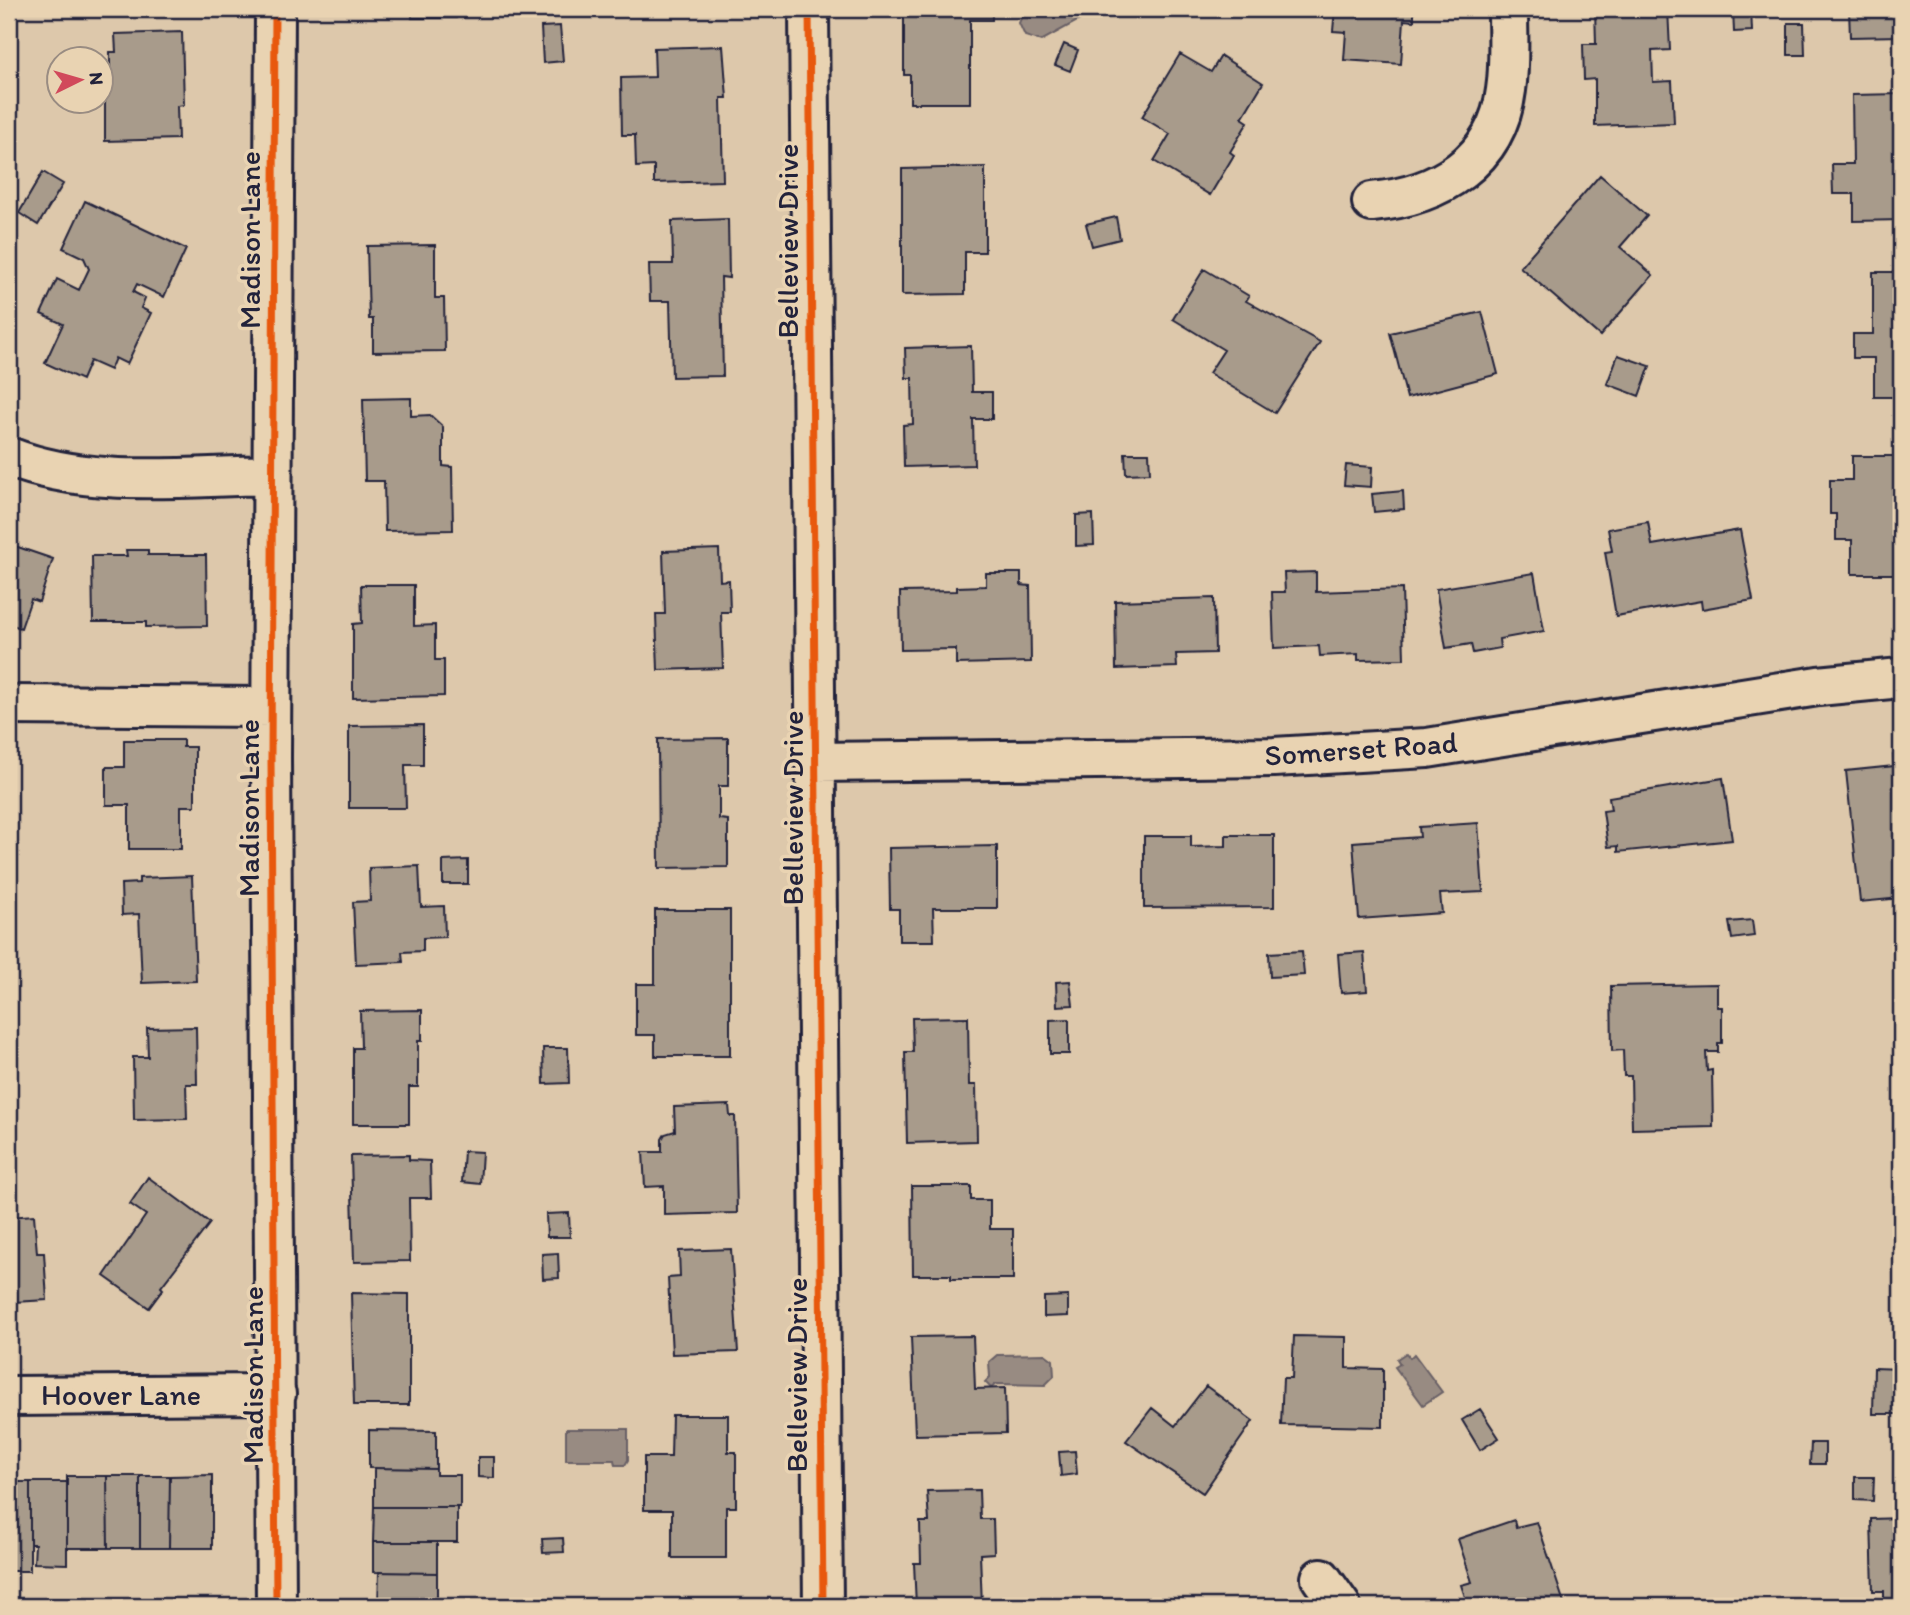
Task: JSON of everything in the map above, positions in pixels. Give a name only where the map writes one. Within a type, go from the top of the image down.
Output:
[{"type":"street","name":"Madison Lane","points":[[275,9],[271,707],[276,1606]]},
{"type":"street","name":"Belleview Drive","points":[[809,9],[823,1606]]},
{"type":"street","points":[[1372,202],[1404,199],[1438,187],[1468,165],[1493,132],[1506,93],[1508,9]]},
{"type":"street","points":[[9,457],[33,466],[88,477],[272,475]]},
{"type":"street","name":"Somerset Road","points":[[815,762],[1274,757],[1427,748],[1818,686],[1901,678]]},
{"type":"street","points":[[9,705],[271,707]]},
{"type":"street","name":"Hoover Lane","points":[[9,1396],[276,1394]]},
{"type":"shaded area","points":[[1025,9],[1090,9],[1092,13],[1041,41],[1025,36],[1019,23]]},
{"type":"shaded area","points":[[1406,1353],[1410,1358],[1414,1354],[1442,1392],[1423,1405],[1395,1367],[1400,1364],[1397,1359]]},
{"type":"shaded area","points":[[1045,1354],[1053,1360],[1054,1376],[1045,1385],[996,1384],[991,1388],[985,1382],[990,1377],[989,1362],[997,1355]]},
{"type":"shaded area","points":[[566,1429],[628,1429],[628,1460],[625,1465],[615,1465],[614,1460],[566,1460]]},
{"type":"building","points":[[412,9],[484,9],[456,10],[456,18],[412,18]]},
{"type":"building","points":[[904,9],[992,9],[992,20],[970,20],[970,103],[910,103],[910,75],[904,75]]},
{"type":"building","points":[[1335,9],[1414,9],[1414,21],[1404,20],[1401,64],[1344,60],[1346,32],[1333,31]]},
{"type":"building","points":[[1595,9],[1668,9],[1670,50],[1652,51],[1653,82],[1672,81],[1674,123],[1595,126],[1595,79],[1584,80],[1583,44],[1596,44]]},
{"type":"building","points":[[1733,9],[1751,9],[1752,31],[1734,32]]},
{"type":"building","points":[[1849,9],[1901,9],[1901,36],[1850,37]]},
{"type":"building","points":[[1788,23],[1804,23],[1805,55],[1788,55]]},
{"type":"building","points":[[560,26],[563,61],[543,63],[541,27]]},
{"type":"building","points":[[182,32],[184,105],[177,106],[178,139],[105,141],[105,116],[116,116],[115,34]]},
{"type":"building","points":[[1064,44],[1078,50],[1070,71],[1055,65]]},
{"type":"building","points":[[723,46],[727,98],[721,98],[723,181],[654,183],[654,166],[636,167],[635,135],[622,135],[621,78],[655,77],[654,48]]},
{"type":"building","points":[[1180,54],[1211,72],[1221,56],[1263,83],[1242,118],[1248,122],[1230,152],[1234,155],[1210,195],[1154,161],[1170,134],[1142,117]]},
{"type":"building","points":[[1901,94],[1901,220],[1854,221],[1854,194],[1833,194],[1832,164],[1853,164],[1852,95]]},
{"type":"building","points":[[985,167],[985,252],[965,252],[965,294],[902,295],[902,169]]},
{"type":"building","points":[[43,172],[63,184],[38,225],[19,213]]},
{"type":"building","points":[[1600,175],[1647,216],[1620,247],[1653,275],[1600,336],[1520,267]]},
{"type":"building","points":[[85,201],[186,249],[164,297],[137,284],[133,292],[145,298],[141,308],[151,313],[127,364],[115,358],[110,370],[90,361],[82,380],[45,363],[63,324],[41,314],[57,279],[79,290],[89,269],[84,258],[63,248]]},
{"type":"building","points":[[1116,217],[1120,239],[1092,246],[1086,224]]},
{"type":"building","points":[[728,219],[729,278],[721,277],[723,376],[672,377],[670,301],[650,301],[649,264],[673,264],[672,221]]},
{"type":"building","points":[[435,245],[435,298],[444,298],[445,351],[373,352],[373,319],[369,319],[367,246]]},
{"type":"building","points":[[1204,269],[1249,296],[1246,301],[1320,342],[1275,413],[1209,373],[1224,350],[1173,319]]},
{"type":"building","points":[[1873,272],[1901,272],[1901,397],[1874,397],[1874,358],[1853,358],[1853,334],[1873,334]]},
{"type":"building","points":[[1482,312],[1498,374],[1407,398],[1390,333]]},
{"type":"building","points":[[971,346],[972,392],[992,392],[992,419],[973,419],[974,465],[904,467],[903,425],[913,424],[912,378],[906,378],[905,348]]},
{"type":"building","points":[[1618,355],[1650,366],[1639,396],[1607,384]]},
{"type":"building","points":[[411,398],[411,416],[430,415],[443,427],[443,466],[452,467],[453,530],[385,531],[384,481],[365,481],[363,399]]},
{"type":"building","points":[[1125,453],[1149,453],[1150,473],[1126,474]]},
{"type":"building","points":[[1852,456],[1901,456],[1901,574],[1852,574],[1852,540],[1836,540],[1836,514],[1830,514],[1830,480],[1852,480]]},
{"type":"building","points":[[1346,465],[1372,467],[1371,487],[1344,485]]},
{"type":"building","points":[[1403,491],[1404,509],[1374,512],[1372,494]]},
{"type":"building","points":[[1093,514],[1094,545],[1076,546],[1076,515]]},
{"type":"building","points":[[1648,522],[1652,545],[1740,530],[1753,600],[1702,609],[1701,601],[1616,616],[1605,552],[1612,551],[1608,529]]},
{"type":"building","points":[[9,544],[53,559],[39,602],[31,599],[21,628],[9,624]]},
{"type":"building","points":[[719,549],[720,581],[729,580],[730,612],[721,612],[723,668],[658,670],[656,614],[665,614],[663,551]]},
{"type":"building","points":[[126,550],[148,550],[148,555],[206,555],[207,626],[146,627],[146,622],[93,622],[92,556],[127,556]]},
{"type":"building","points":[[1316,572],[1316,592],[1402,589],[1404,659],[1358,660],[1358,654],[1320,656],[1319,646],[1274,648],[1272,592],[1285,592],[1284,573]]},
{"type":"building","points":[[986,573],[1021,573],[1021,585],[1030,586],[1031,662],[956,664],[956,649],[901,650],[900,592],[957,591],[957,587],[986,586]]},
{"type":"building","points":[[1534,573],[1544,631],[1499,639],[1500,648],[1473,653],[1471,644],[1446,648],[1436,589]]},
{"type":"building","points":[[361,585],[414,585],[414,626],[435,625],[435,660],[444,660],[444,696],[353,698],[353,624],[362,623]]},
{"type":"building","points":[[1214,598],[1215,653],[1176,654],[1177,667],[1116,669],[1115,601]]},
{"type":"building","points":[[423,725],[423,765],[405,765],[406,808],[349,808],[349,726]]},
{"type":"building","points":[[728,738],[728,786],[719,786],[719,819],[728,820],[728,867],[659,868],[658,739]]},
{"type":"building","points":[[124,740],[183,740],[183,747],[195,747],[195,806],[181,806],[181,849],[129,849],[129,805],[106,805],[106,767],[124,767]]},
{"type":"building","points":[[1901,754],[1901,898],[1860,902],[1846,771],[1894,766],[1893,755]]},
{"type":"building","points":[[10,771],[10,813],[9,813]]},
{"type":"building","points":[[1723,778],[1732,840],[1618,852],[1618,846],[1608,847],[1603,811],[1611,810],[1609,797]]},
{"type":"building","points":[[1478,823],[1483,892],[1440,894],[1442,913],[1359,919],[1353,842],[1420,837],[1419,827]]},
{"type":"building","points":[[1226,835],[1274,835],[1274,907],[1144,908],[1144,836],[1191,836],[1191,847],[1226,846]]},
{"type":"building","points":[[997,846],[997,908],[933,908],[934,941],[899,941],[899,909],[890,909],[889,848]]},
{"type":"building","points":[[468,860],[468,884],[443,884],[443,861]]},
{"type":"building","points":[[419,866],[421,907],[444,906],[445,937],[423,938],[423,951],[402,952],[403,962],[356,964],[353,902],[370,901],[369,868]]},
{"type":"building","points":[[192,876],[196,981],[142,983],[139,914],[122,915],[121,884],[139,883],[139,878]]},
{"type":"building","points":[[655,910],[730,910],[730,1056],[655,1056],[655,1035],[636,1035],[636,984],[655,984]]},
{"type":"building","points":[[1752,920],[1754,936],[1732,939],[1729,922]]},
{"type":"building","points":[[1302,951],[1304,975],[1270,977],[1269,953]]},
{"type":"building","points":[[1364,952],[1367,991],[1341,993],[1338,954]]},
{"type":"building","points":[[1070,981],[1073,1005],[1057,1006],[1056,982]]},
{"type":"building","points":[[1717,984],[1717,1007],[1722,1007],[1722,1043],[1718,1043],[1718,1052],[1706,1052],[1707,1071],[1712,1070],[1713,1127],[1632,1129],[1631,1076],[1624,1076],[1623,1050],[1612,1051],[1611,986]]},
{"type":"building","points":[[422,1010],[422,1041],[418,1041],[418,1087],[409,1087],[409,1124],[353,1124],[353,1048],[361,1048],[360,1011]]},
{"type":"building","points":[[968,1017],[969,1085],[976,1085],[977,1141],[907,1143],[905,1052],[913,1052],[912,1018]]},
{"type":"building","points":[[1069,1019],[1069,1054],[1050,1054],[1050,1020]]},
{"type":"building","points":[[196,1027],[197,1084],[186,1084],[187,1119],[134,1120],[133,1057],[148,1057],[147,1028]]},
{"type":"building","points":[[543,1048],[568,1048],[569,1083],[544,1084]]},
{"type":"building","points":[[729,1105],[730,1116],[735,1116],[737,1213],[664,1215],[664,1186],[645,1187],[643,1152],[662,1152],[662,1139],[665,1134],[675,1131],[674,1107]]},
{"type":"building","points":[[464,1151],[482,1152],[480,1184],[462,1182]]},
{"type":"building","points":[[409,1155],[409,1160],[430,1161],[431,1198],[409,1198],[410,1261],[354,1262],[351,1156]]},
{"type":"building","points":[[148,1177],[210,1223],[161,1287],[163,1289],[149,1308],[104,1276],[146,1215],[130,1204]]},
{"type":"building","points":[[912,1186],[971,1186],[971,1200],[990,1200],[990,1229],[1013,1229],[1013,1279],[951,1279],[951,1275],[913,1275]]},
{"type":"building","points":[[569,1213],[570,1237],[547,1237],[546,1214]]},
{"type":"building","points":[[34,1215],[37,1253],[44,1253],[47,1300],[15,1302],[16,1314],[9,1315],[9,1217]]},
{"type":"building","points":[[731,1249],[738,1352],[672,1354],[668,1278],[680,1277],[679,1251]]},
{"type":"building","points":[[558,1253],[559,1278],[543,1279],[542,1254]]},
{"type":"building","points":[[351,1293],[409,1294],[409,1405],[354,1405]]},
{"type":"building","points":[[1068,1296],[1068,1316],[1044,1317],[1044,1297]]},
{"type":"building","points":[[973,1336],[975,1389],[1005,1388],[1006,1433],[915,1435],[911,1337]]},
{"type":"building","points":[[1294,1336],[1346,1337],[1346,1368],[1383,1369],[1383,1427],[1281,1425],[1283,1378],[1292,1378]]},
{"type":"building","points":[[1874,1368],[1901,1369],[1901,1414],[1873,1414]]},
{"type":"building","points":[[1206,1386],[1253,1421],[1203,1493],[1126,1441],[1152,1408],[1175,1426]]},
{"type":"building","points":[[1480,1409],[1499,1438],[1480,1450],[1462,1420]]},
{"type":"building","points":[[672,1415],[728,1415],[728,1452],[736,1452],[736,1507],[726,1507],[726,1558],[672,1558],[672,1510],[644,1510],[644,1457],[671,1457]]},
{"type":"building","points":[[369,1430],[436,1431],[436,1469],[369,1468]]},
{"type":"building","points":[[1811,1443],[1825,1443],[1825,1464],[1810,1464]]},
{"type":"building","points":[[1075,1451],[1077,1474],[1061,1476],[1059,1452]]},
{"type":"building","points":[[478,1457],[494,1457],[494,1478],[478,1477]]},
{"type":"building","points":[[374,1468],[436,1469],[436,1475],[460,1475],[460,1507],[374,1507]]},
{"type":"building","points":[[212,1475],[212,1548],[169,1548],[170,1476]]},
{"type":"building","points":[[67,1476],[107,1476],[108,1548],[67,1548]]},
{"type":"building","points":[[107,1476],[140,1476],[140,1548],[108,1548]]},
{"type":"building","points":[[140,1476],[170,1476],[169,1548],[140,1548]]},
{"type":"building","points":[[1855,1477],[1874,1477],[1873,1501],[1855,1500]]},
{"type":"building","points":[[9,1482],[30,1482],[30,1571],[9,1571]]},
{"type":"building","points":[[30,1482],[67,1482],[67,1564],[34,1563],[35,1544],[30,1544]]},
{"type":"building","points":[[979,1490],[980,1519],[993,1519],[994,1553],[980,1554],[982,1606],[916,1606],[914,1563],[921,1563],[920,1522],[929,1522],[927,1491]]},
{"type":"building","points":[[374,1507],[457,1507],[457,1542],[373,1542]]},
{"type":"building","points":[[1901,1518],[1901,1606],[1884,1606],[1884,1591],[1873,1591],[1871,1519]]},
{"type":"building","points":[[1514,1520],[1516,1527],[1537,1522],[1565,1606],[1468,1606],[1461,1585],[1472,1582],[1458,1539]]},
{"type":"building","points":[[563,1538],[564,1552],[543,1553],[542,1539]]},
{"type":"building","points":[[373,1542],[437,1542],[437,1573],[373,1572]]},
{"type":"building","points":[[379,1572],[437,1573],[437,1606],[378,1606]]},
{"type":"building","points":[[682,1600],[729,1600],[740,1602],[741,1606],[682,1606]]},
{"type":"cycle path","points":[[275,9],[271,758],[276,1606]]},
{"type":"cycle path","points":[[809,9],[823,1606]]}]
